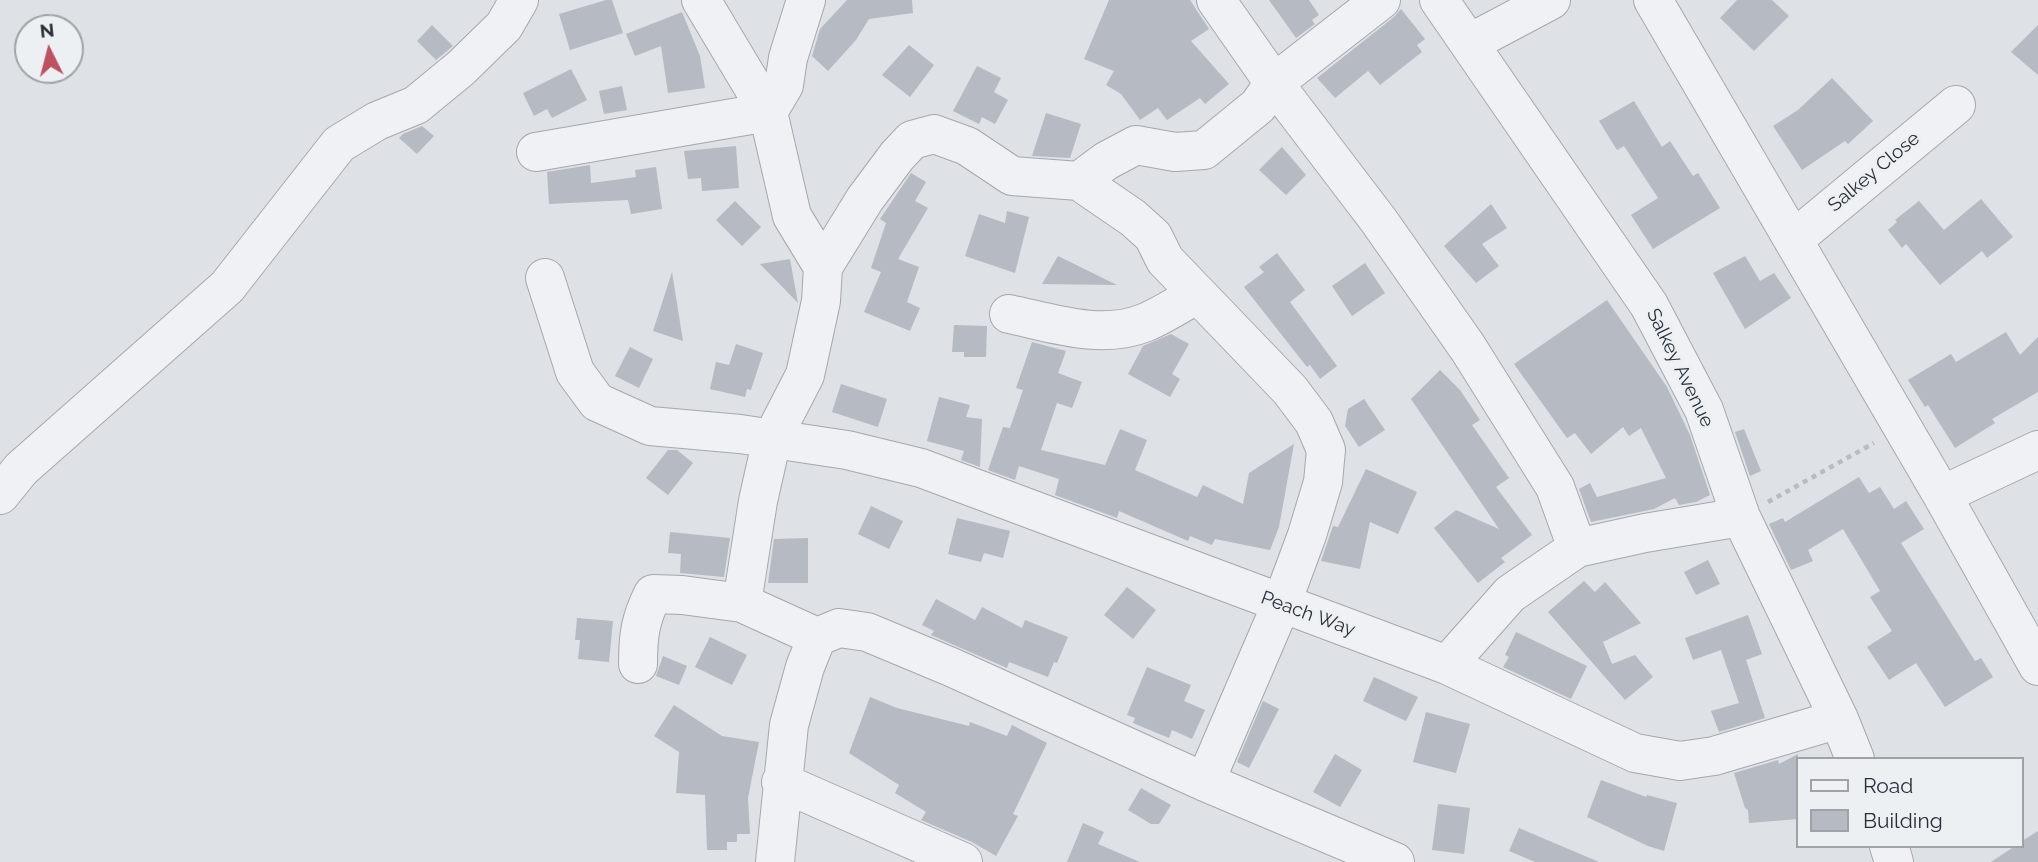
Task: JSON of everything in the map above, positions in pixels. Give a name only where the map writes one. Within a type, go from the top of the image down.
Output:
[{"type":"street","points":[[0,495],[21,469],[227,287],[339,144],[377,121],[416,105],[461,68],[504,26],[519,0]]},
{"type":"street","points":[[701,0],[768,111],[792,216],[823,267]]},
{"type":"street","points":[[536,152],[768,111],[784,85],[788,58],[806,0]]},
{"type":"street","points":[[1216,0],[1379,221],[1468,348],[1555,487],[1577,548]]},
{"type":"street","points":[[1079,181],[1106,161],[1136,145],[1175,152],[1204,150],[1258,106],[1275,83],[1381,0]]},
{"type":"street","name":"Salkey Avenue","points":[[1439,0],[1649,305],[1704,410],[1741,517],[1839,719],[1854,757]]},
{"type":"street","points":[[1470,43],[1550,0]]},
{"type":"street","points":[[1653,0],[1942,495],[2038,666]]},
{"type":"street","name":"Salkey Close","points":[[1793,240],[1956,104]]},
{"type":"street","points":[[742,603],[758,501],[772,439],[805,375],[821,301],[823,267],[865,199],[897,156],[912,140],[934,134],[967,146],[1012,176],[1079,181],[1133,218],[1153,236],[1165,260],[1196,295],[1290,390],[1314,422],[1326,450],[1323,482],[1281,605],[1205,782]]},
{"type":"street","name":"Peach Way","points":[[545,278],[575,372],[597,402],[650,426],[847,450],[921,468],[1447,665],[1635,752],[1680,761],[1714,756],[1839,719]]},
{"type":"street","points":[[1009,314],[1080,328],[1112,331],[1144,323],[1196,295]]},
{"type":"street","points":[[1942,495],[2038,450]]},
{"type":"street","points":[[1447,665],[1510,594],[1577,548],[1645,533],[1741,517]]},
{"type":"street","points":[[638,664],[641,619],[653,594],[742,603],[817,637]]},
{"type":"street","points":[[775,862],[781,782],[789,725],[805,667],[817,637],[839,628],[867,632],[951,667],[1205,782],[1395,862]]},
{"type":"street","points":[[781,782],[963,862]]},
{"type":"path","points":[[1741,517],[1902,427]]},
{"type":"building","points":[[612,0],[623,33],[570,50],[559,14]]},
{"type":"building","points":[[847,0],[912,0],[913,13],[869,19],[856,40],[828,71],[812,56],[820,29]]},
{"type":"building","points":[[1109,0],[1190,0],[1209,29],[1191,41],[1229,84],[1205,104],[1200,98],[1167,120],[1158,108],[1140,120],[1121,94],[1106,85],[1114,71],[1084,59]]},
{"type":"building","points":[[1269,0],[1309,0],[1319,15],[1312,20],[1315,24],[1296,38]]},
{"type":"building","points":[[1737,0],[1772,0],[1789,16],[1754,51],[1720,18]]},
{"type":"building","points":[[1401,9],[1425,39],[1417,45],[1422,52],[1380,85],[1368,71],[1335,98],[1317,78]]},
{"type":"building","points":[[682,12],[700,56],[705,88],[668,93],[661,46],[635,56],[626,34]]},
{"type":"building","points":[[432,25],[453,46],[436,60],[417,41]]},
{"type":"building","points":[[2038,25],[2038,75],[2011,52]]},
{"type":"building","points":[[909,45],[934,65],[910,97],[882,75]]},
{"type":"building","points":[[977,66],[1001,78],[994,92],[1008,100],[995,124],[982,117],[979,124],[953,111]]},
{"type":"building","points":[[571,69],[587,100],[552,118],[547,109],[534,116],[523,93]]},
{"type":"building","points":[[1832,78],[1873,121],[1848,144],[1845,141],[1802,170],[1773,126],[1798,110]]},
{"type":"building","points":[[622,86],[627,110],[604,114],[599,91]]},
{"type":"building","points":[[1634,101],[1662,147],[1670,141],[1693,176],[1698,173],[1720,208],[1653,249],[1631,215],[1658,198],[1624,146],[1617,150],[1599,121]]},
{"type":"building","points":[[1046,113],[1081,124],[1070,158],[1032,156]]},
{"type":"building","points":[[422,126],[434,136],[417,154],[399,138]]},
{"type":"building","points":[[736,146],[739,188],[702,191],[701,178],[688,179],[684,151]]},
{"type":"building","points":[[1282,147],[1306,175],[1286,195],[1259,170]]},
{"type":"building","points":[[590,165],[591,183],[636,177],[635,170],[656,167],[662,209],[631,214],[628,200],[549,204],[547,172]]},
{"type":"building","points":[[911,173],[926,182],[915,201],[928,208],[898,259],[919,267],[907,302],[920,308],[910,331],[864,312],[881,272],[871,268],[886,223],[880,219]]},
{"type":"building","points":[[1981,199],[2013,237],[1987,258],[1982,251],[1940,285],[1906,244],[1902,248],[1888,230],[1897,222],[1895,220],[1919,201],[1944,230]]},
{"type":"building","points":[[735,201],[761,227],[742,246],[716,220]]},
{"type":"building","points":[[1491,204],[1507,228],[1482,244],[1499,266],[1476,283],[1444,246]]},
{"type":"building","points":[[1007,211],[1029,217],[1015,273],[965,256],[979,214],[1005,223]]},
{"type":"building","points":[[1277,253],[1305,290],[1290,302],[1337,366],[1320,379],[1310,365],[1307,367],[1244,287],[1264,272],[1259,267]]},
{"type":"building","points":[[1058,256],[1117,285],[1042,284]]},
{"type":"building","points":[[1745,256],[1760,281],[1774,273],[1791,298],[1745,329],[1713,273]]},
{"type":"building","points":[[790,259],[798,303],[760,264]]},
{"type":"building","points":[[1365,263],[1385,293],[1352,316],[1332,286]]},
{"type":"building","points":[[672,272],[683,341],[653,331]]},
{"type":"building","points":[[1607,300],[1667,387],[1690,435],[1710,495],[1696,502],[1679,505],[1675,498],[1654,509],[1591,522],[1579,489],[1590,483],[1597,497],[1666,478],[1641,428],[1629,436],[1623,427],[1591,454],[1575,433],[1567,438],[1514,364]]},
{"type":"building","points":[[954,325],[987,326],[986,357],[964,357],[964,352],[952,352]]},
{"type":"building","points":[[2006,332],[2020,355],[2038,337],[2038,392],[1992,419],[1995,423],[1955,448],[1928,405],[1925,407],[1908,380],[1951,354],[1956,362]]},
{"type":"building","points":[[1171,334],[1189,344],[1172,374],[1180,379],[1170,397],[1128,374],[1143,346]]},
{"type":"building","points":[[1032,342],[1066,351],[1058,373],[1082,382],[1072,408],[1057,403],[1041,450],[1105,465],[1120,429],[1147,440],[1135,470],[1197,497],[1203,485],[1243,504],[1249,473],[1294,444],[1279,527],[1270,550],[1215,539],[1212,545],[1190,536],[1188,541],[1119,511],[1117,518],[1055,495],[1059,479],[1019,466],[1015,480],[988,470],[1003,427],[1010,428],[1023,390],[1016,388]]},
{"type":"building","points":[[736,344],[763,353],[751,390],[747,389],[745,397],[710,389],[716,362],[729,365]]},
{"type":"building","points":[[630,347],[653,359],[639,388],[615,376]]},
{"type":"building","points":[[1440,370],[1460,390],[1480,420],[1472,425],[1509,478],[1496,487],[1532,535],[1501,558],[1505,562],[1478,583],[1434,528],[1456,510],[1499,529],[1411,399]]},
{"type":"building","points":[[841,384],[887,399],[878,427],[832,412]]},
{"type":"building","points":[[939,397],[970,405],[966,417],[982,419],[980,467],[961,460],[964,451],[927,441]]},
{"type":"building","points":[[1364,399],[1385,430],[1359,447],[1345,426],[1348,409]]},
{"type":"building","points":[[1744,429],[1761,471],[1750,476],[1735,432]]},
{"type":"building","points":[[668,450],[677,450],[693,463],[668,495],[646,478]]},
{"type":"building","points":[[1366,469],[1417,492],[1398,534],[1370,522],[1360,569],[1321,561],[1333,526],[1338,527]]},
{"type":"building","points":[[1859,477],[1869,493],[1880,487],[1894,509],[1906,501],[1924,529],[1901,543],[1975,661],[1981,658],[1993,677],[1945,707],[1916,663],[1889,680],[1867,647],[1892,631],[1870,597],[1880,591],[1843,529],[1808,550],[1813,561],[1791,570],[1769,524],[1783,518],[1785,522]]},
{"type":"building","points":[[871,506],[903,521],[889,549],[858,534]]},
{"type":"building","points":[[957,518],[1010,531],[1003,558],[984,553],[981,562],[948,554]]},
{"type":"building","points":[[670,532],[730,538],[724,577],[680,573],[681,554],[668,553]]},
{"type":"building","points":[[808,538],[808,583],[768,583],[774,539]]},
{"type":"building","points":[[1708,560],[1720,584],[1696,595],[1684,572]]},
{"type":"building","points":[[1584,581],[1595,592],[1605,582],[1641,623],[1603,642],[1612,664],[1635,655],[1653,677],[1625,700],[1548,612]]},
{"type":"building","points":[[1127,587],[1156,610],[1133,639],[1104,615]]},
{"type":"building","points":[[936,599],[975,620],[982,607],[1022,628],[1025,620],[1068,637],[1048,677],[1009,662],[1007,668],[931,635],[934,631],[922,625]]},
{"type":"building","points":[[1748,615],[1762,654],[1746,660],[1765,718],[1719,732],[1711,711],[1739,703],[1721,650],[1693,660],[1685,638]]},
{"type":"building","points":[[577,618],[613,621],[609,662],[578,659],[580,640],[575,640]]},
{"type":"building","points":[[1516,632],[1587,666],[1571,699],[1503,667],[1509,657],[1505,655]]},
{"type":"building","points":[[710,637],[747,655],[732,685],[695,667]]},
{"type":"building","points":[[663,656],[687,666],[679,685],[656,676]]},
{"type":"building","points":[[1147,667],[1191,685],[1184,701],[1205,710],[1192,739],[1172,730],[1169,738],[1133,723],[1135,718],[1127,715]]},
{"type":"building","points":[[1374,677],[1418,697],[1406,721],[1363,701]]},
{"type":"building","points":[[870,697],[897,708],[969,726],[970,722],[1007,736],[1012,725],[1047,743],[1013,814],[1018,816],[996,856],[972,842],[921,820],[926,812],[895,793],[899,785],[849,753]]},
{"type":"building","points":[[1263,701],[1279,709],[1249,768],[1237,762]]},
{"type":"building","points":[[674,705],[722,736],[759,742],[748,798],[750,834],[737,834],[737,842],[727,842],[727,850],[707,850],[705,795],[676,793],[679,752],[654,736]]},
{"type":"building","points":[[1426,712],[1470,724],[1456,773],[1413,762]]},
{"type":"building","points":[[1335,754],[1362,770],[1340,807],[1313,792]]},
{"type":"building","points":[[1798,754],[1797,819],[1749,823],[1748,810],[1734,773],[1778,760],[1779,764]]},
{"type":"building","points":[[1601,780],[1646,797],[1647,795],[1677,803],[1664,851],[1587,817]]},
{"type":"building","points":[[1141,788],[1171,805],[1159,824],[1151,824],[1128,810]]},
{"type":"building","points":[[1438,804],[1470,808],[1464,854],[1432,850]]},
{"type":"building","points":[[1083,823],[1104,832],[1098,844],[1140,862],[1067,862]]},
{"type":"building","points":[[1519,828],[1599,862],[1535,862],[1509,851]]},
{"type":"building","points":[[2038,831],[2038,862],[1991,862],[2012,848],[2024,848],[2024,840]]}]
